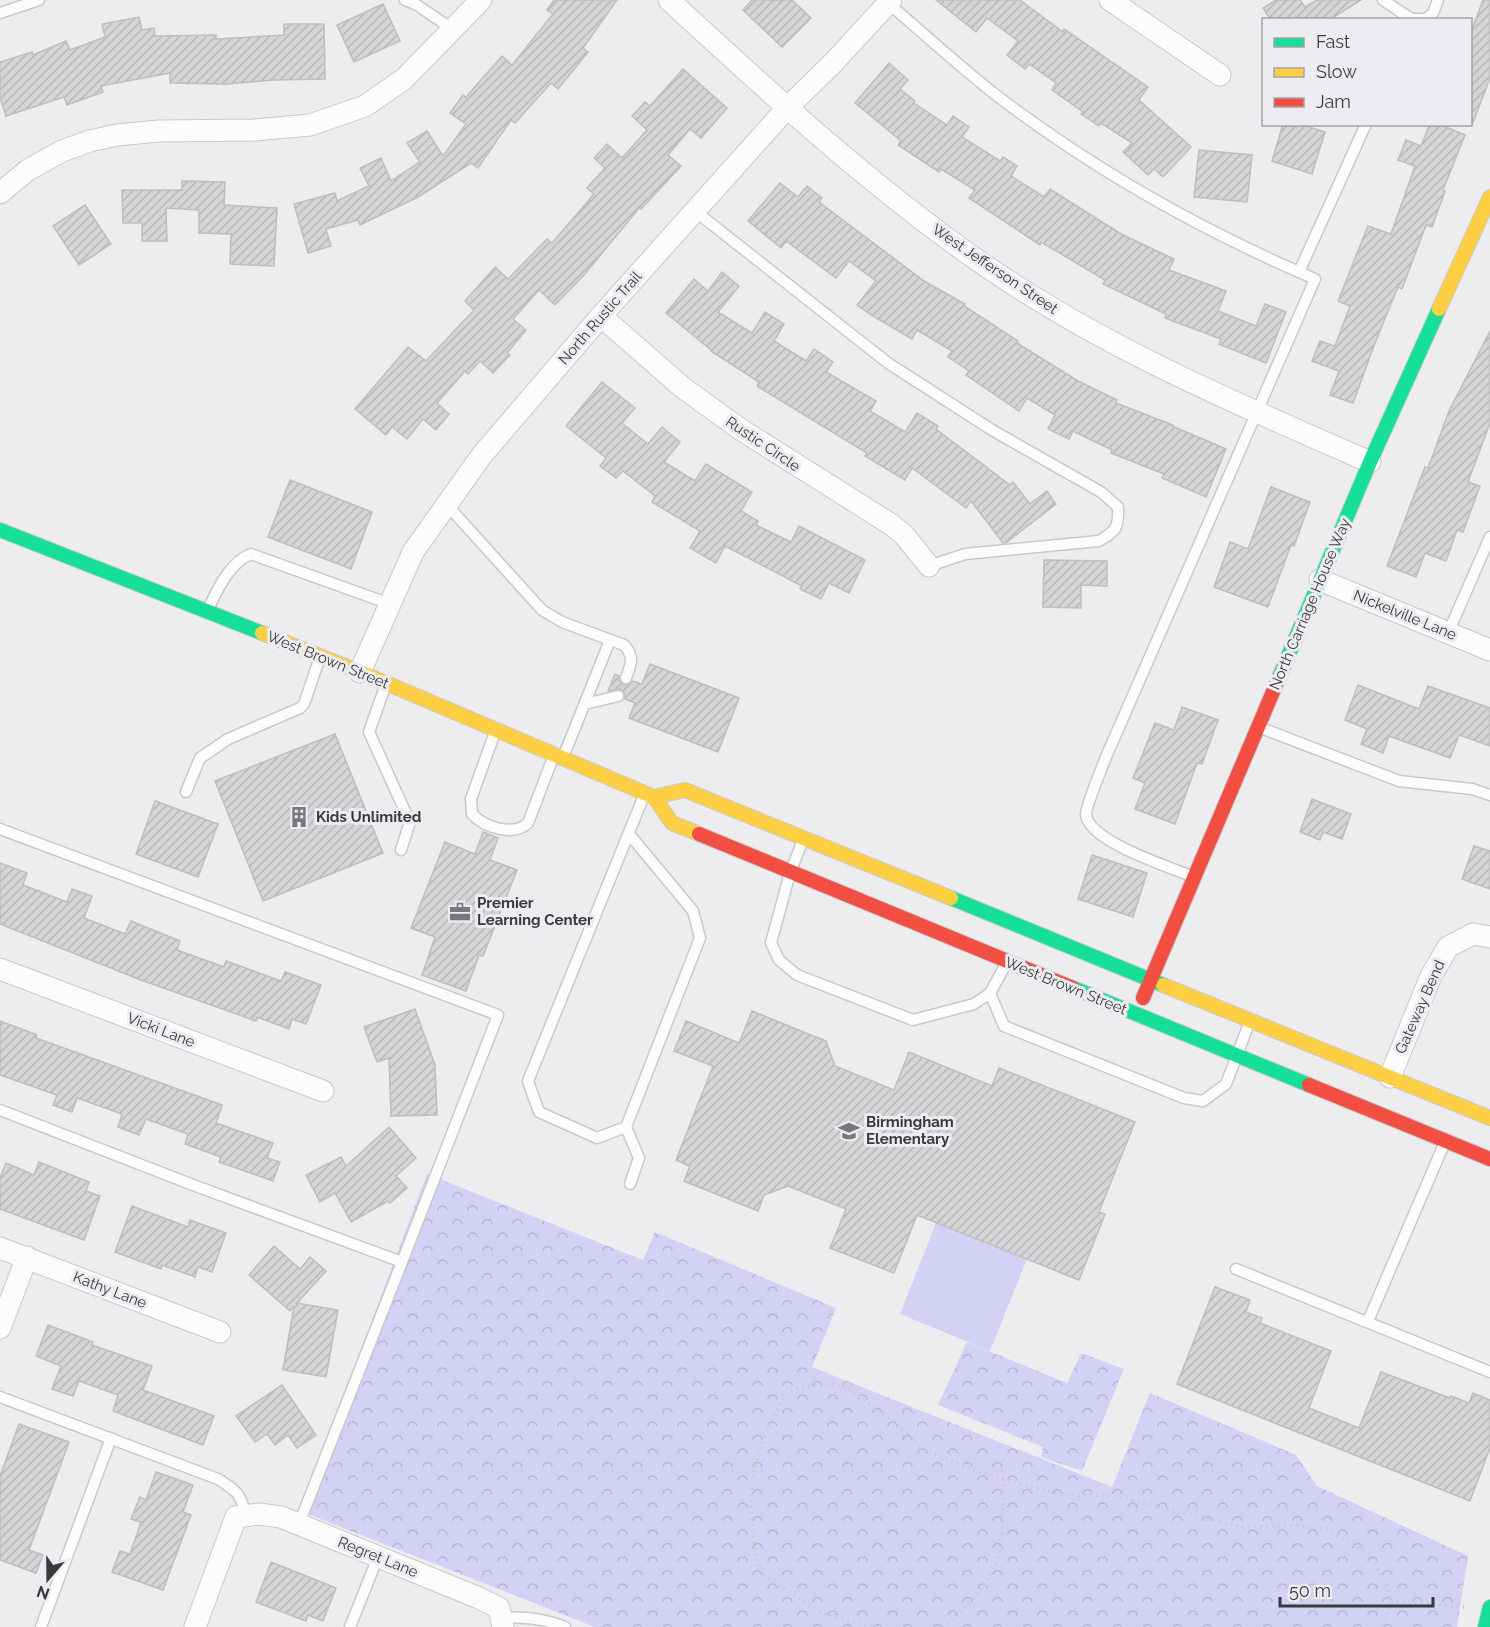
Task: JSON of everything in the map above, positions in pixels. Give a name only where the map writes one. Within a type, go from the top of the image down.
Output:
[{"type":"main road","name":"North Carriage House Way","points":[[1136,1014],[1370,462],[1490,197]]},
{"type":"main road","name":"West Brown Street","points":[[0,530],[360,672],[649,795],[672,823],[1490,1159]]},
{"type":"main road","points":[[649,795],[685,790],[1490,1118]]},
{"type":"main road","points":[[1485,1627],[1490,1608]]},
{"type":"street","points":[[0,193],[28,170],[62,151],[90,141],[117,135],[159,131],[255,130],[310,125],[365,105],[404,78],[481,0]]},
{"type":"street","name":"West Jefferson Street","points":[[669,0],[787,108],[886,193],[981,263],[1079,325],[1257,413],[1370,462]]},
{"type":"street","points":[[1110,0],[1220,75]]},
{"type":"street","name":"North Rustic Trail","points":[[360,672],[413,552],[482,455],[601,316],[787,108],[890,2]]},
{"type":"street","name":"Rustic Circle","points":[[601,316],[682,387],[740,429],[892,525],[904,535],[929,566]]},
{"type":"street","name":"Nickelville Lane","points":[[1320,580],[1490,651]]},
{"type":"street","name":"Gateway Bend","points":[[1390,1077],[1431,975],[1448,947],[1473,934],[1490,937]]},
{"type":"street","name":"Vicki Lane","points":[[0,969],[322,1091]]},
{"type":"street","name":"Kathy Lane","points":[[0,1248],[220,1332]]},
{"type":"street","points":[[0,1328],[27,1257]]},
{"type":"street","name":"Regret Lane","points":[[241,1516],[259,1514],[281,1517],[299,1524],[479,1598],[499,1608],[502,1623]]},
{"type":"street","points":[[195,1627],[241,1516]]},
{"type":"lane","points":[[0,13],[39,0]]},
{"type":"lane","points":[[405,0],[417,5],[452,29]]},
{"type":"lane","points":[[1383,0],[1411,18]]},
{"type":"lane","points":[[1428,18],[1433,14],[1438,0]]},
{"type":"lane","points":[[890,2],[996,95],[1115,178],[1254,252],[1315,279],[1106,757],[1086,814],[1089,823],[1100,835],[1115,844],[1194,877]]},
{"type":"lane","points":[[1299,272],[1365,126]]},
{"type":"lane","points":[[695,211],[888,363],[992,430],[1101,492],[1118,507],[1119,522],[1112,533],[1099,541],[965,554],[929,566]]},
{"type":"lane","points":[[447,505],[542,610],[562,622],[624,645],[633,661],[626,678]]},
{"type":"lane","points":[[1448,633],[1490,537]]},
{"type":"lane","points":[[207,612],[219,588],[239,559],[251,554],[390,604]]},
{"type":"lane","points":[[496,730],[471,799],[472,814],[480,820],[507,830],[523,827],[528,823],[558,756],[585,704],[609,640]]},
{"type":"lane","points":[[186,792],[200,758],[228,739],[300,708],[304,704],[320,657]]},
{"type":"lane","points":[[386,683],[369,732],[408,820],[409,825],[401,850]]},
{"type":"lane","points":[[585,704],[618,696]]},
{"type":"lane","points":[[1258,727],[1399,781],[1472,789],[1490,795]]},
{"type":"lane","points":[[626,1127],[597,1138],[539,1112],[528,1082],[629,834],[649,795]]},
{"type":"lane","points":[[0,829],[498,1015],[299,1524]]},
{"type":"lane","points":[[629,834],[693,912],[700,938],[626,1127],[639,1158],[630,1184]]},
{"type":"lane","points":[[804,839],[790,873],[771,943],[779,960],[797,975],[913,1020],[974,1004],[990,993],[1007,961]]},
{"type":"lane","points":[[990,993],[1004,1026],[1184,1098],[1203,1101],[1226,1084],[1250,1020]]},
{"type":"lane","points":[[0,1110],[193,1185],[402,1262]]},
{"type":"lane","points":[[1368,1322],[1446,1141]]},
{"type":"lane","points":[[1236,1269],[1490,1372]]},
{"type":"lane","points":[[0,1396],[218,1479],[235,1489],[242,1498],[241,1516]]},
{"type":"lane","points":[[41,1627],[111,1438]]},
{"type":"lane","points":[[350,1627],[378,1557]]},
{"type":"lane","points":[[502,1623],[525,1616],[550,1621],[565,1627]]},
{"type":"path","points":[[872,1627],[824,1614],[760,1573],[754,1547],[750,1496],[757,1458],[772,1417],[789,1391],[808,1386],[846,1387],[891,1419],[925,1450],[965,1467],[1004,1479],[1071,1495],[1109,1495],[1241,1527],[1297,1525],[1324,1529],[1354,1544],[1370,1556],[1385,1581],[1391,1601],[1384,1622],[1378,1627]]},
{"type":"path","points":[[942,1627],[952,1621],[981,1589],[996,1565],[1002,1536],[1004,1479]]},
{"type":"path","points":[[1391,1601],[1490,1608]]},
{"type":"green space","points":[[427,1174],[643,1260],[655,1232],[836,1308],[812,1367],[1112,1487],[1150,1393],[1296,1455],[1317,1486],[1468,1556],[1457,1627],[595,1627],[300,1511]]},
{"type":"green space","points":[[936,1223],[1027,1259],[990,1351],[900,1314]]},
{"type":"green space","points":[[967,1342],[1067,1383],[1081,1353],[1124,1369],[1082,1471],[1041,1457],[1043,1447],[938,1405]]},
{"type":"building","points":[[554,0],[617,0],[583,48],[588,52],[558,89],[551,83],[515,123],[511,120],[478,168],[471,163],[418,197],[360,225],[358,220],[326,229],[331,246],[308,253],[294,204],[335,193],[337,201],[369,186],[360,168],[381,158],[391,181],[420,162],[407,143],[427,131],[443,156],[466,124],[450,113],[463,95],[466,97],[502,56],[512,65],[553,14],[547,10]]},
{"type":"building","points":[[752,0],[792,0],[811,18],[782,47],[743,10]]},
{"type":"building","points":[[936,0],[1020,0],[1063,32],[1064,29],[1148,87],[1139,100],[1191,147],[1163,177],[1154,169],[1148,175],[1123,152],[1132,143],[1101,123],[1099,126],[1081,114],[1083,112],[1052,90],[1056,83],[1029,64],[1025,69],[1007,55],[1018,41],[987,18],[976,32]]},
{"type":"building","points":[[1276,0],[1300,0],[1305,7],[1317,0],[1361,0],[1332,18],[1270,18],[1263,8]]},
{"type":"building","points":[[1483,0],[1490,0],[1490,78],[1472,125],[1472,30]]},
{"type":"building","points":[[383,4],[400,41],[354,62],[337,25]]},
{"type":"building","points":[[139,17],[142,30],[154,28],[155,36],[216,35],[216,39],[284,35],[284,24],[324,24],[325,79],[227,84],[170,83],[170,73],[101,86],[103,92],[67,105],[64,97],[6,116],[0,98],[0,62],[32,52],[33,55],[66,41],[70,50],[105,37],[102,24]]},
{"type":"building","points":[[889,63],[908,80],[900,89],[915,101],[914,103],[947,125],[953,116],[969,127],[962,137],[1000,161],[1003,157],[1017,166],[1011,176],[1044,197],[1050,189],[1121,234],[1174,259],[1169,270],[1226,291],[1218,311],[1256,326],[1265,304],[1286,312],[1266,363],[1219,344],[1221,339],[1165,318],[1166,314],[1103,284],[1105,280],[1041,242],[1040,245],[969,198],[975,190],[941,169],[939,172],[898,145],[901,141],[855,103]]},
{"type":"building","points":[[683,69],[727,108],[701,138],[690,129],[668,155],[681,166],[641,209],[640,207],[584,275],[555,305],[539,290],[513,319],[526,330],[507,353],[510,355],[493,373],[480,361],[468,374],[465,371],[437,403],[449,414],[436,430],[423,419],[407,439],[392,427],[386,435],[355,409],[408,347],[426,361],[474,310],[465,301],[495,267],[508,279],[547,239],[552,243],[594,194],[587,188],[605,168],[594,158],[607,144],[622,158],[647,130],[632,116],[645,102],[650,106]]},
{"type":"building","points":[[1282,126],[1306,126],[1325,132],[1312,174],[1272,161]]},
{"type":"building","points":[[1429,126],[1444,126],[1465,135],[1443,190],[1445,191],[1432,227],[1426,225],[1402,289],[1398,287],[1353,403],[1330,395],[1339,371],[1312,361],[1320,341],[1335,346],[1350,306],[1338,301],[1368,226],[1391,234],[1415,166],[1398,160],[1406,140],[1421,146]]},
{"type":"building","points":[[1199,150],[1252,155],[1247,202],[1194,197]]},
{"type":"building","points":[[182,181],[225,182],[224,205],[277,208],[274,266],[230,264],[231,234],[199,233],[199,210],[166,208],[167,241],[142,241],[142,223],[123,223],[122,190],[182,190]]},
{"type":"building","points":[[780,183],[798,197],[807,186],[822,198],[819,202],[924,281],[965,304],[964,306],[1018,341],[1017,343],[1078,381],[1117,400],[1116,403],[1226,449],[1206,497],[1162,478],[1164,474],[1111,453],[1112,450],[1073,431],[1069,439],[1048,429],[1055,415],[1027,398],[1019,411],[966,375],[969,371],[948,357],[952,351],[917,330],[912,339],[857,305],[876,281],[849,261],[836,278],[786,241],[781,248],[748,221]]},
{"type":"building","points":[[85,205],[111,244],[79,265],[53,226]]},
{"type":"building","points":[[722,272],[739,286],[718,312],[752,333],[765,312],[784,324],[774,341],[806,361],[814,349],[833,362],[826,372],[876,401],[870,411],[905,432],[917,413],[938,426],[936,429],[1010,485],[1013,482],[1030,504],[1047,491],[1056,504],[1003,543],[971,501],[966,508],[912,468],[905,480],[865,456],[867,453],[757,386],[759,382],[711,351],[666,313],[694,279],[708,291]]},
{"type":"building","points":[[1490,331],[1490,423],[1468,482],[1480,486],[1463,532],[1457,530],[1446,561],[1425,553],[1416,577],[1387,566],[1449,411]]},
{"type":"building","points":[[602,382],[635,408],[622,423],[648,444],[662,427],[680,442],[664,462],[695,481],[706,464],[752,492],[741,511],[758,521],[756,525],[791,542],[799,526],[865,560],[849,593],[829,583],[821,599],[800,589],[802,586],[725,546],[716,563],[690,548],[700,531],[652,502],[655,496],[623,471],[616,478],[600,466],[606,458],[566,426]]},
{"type":"building","points":[[290,480],[372,512],[351,569],[268,537]]},
{"type":"building","points":[[1271,487],[1310,502],[1268,607],[1214,587],[1230,542],[1248,549]]},
{"type":"building","points":[[1044,560],[1107,561],[1107,586],[1081,585],[1081,608],[1043,607]]},
{"type":"building","points":[[650,664],[739,698],[718,752],[629,718],[635,703],[625,699],[625,694],[621,689],[608,691],[615,674],[619,676],[623,685],[628,685],[633,681],[642,684]]},
{"type":"building","points":[[1358,685],[1419,709],[1428,686],[1490,708],[1490,746],[1459,735],[1450,758],[1389,736],[1383,753],[1361,744],[1367,729],[1345,720]]},
{"type":"building","points":[[1182,707],[1218,720],[1202,764],[1197,763],[1175,824],[1135,809],[1145,783],[1133,778],[1155,723],[1174,730]]},
{"type":"building","name":"Kids Unlimited","points":[[335,734],[383,853],[263,901],[215,781]]},
{"type":"building","points":[[1312,799],[1351,814],[1342,839],[1323,832],[1320,840],[1300,832]]},
{"type":"building","points":[[155,801],[218,824],[198,877],[136,854]]},
{"type":"building","points":[[483,832],[498,838],[490,860],[517,870],[483,956],[479,955],[466,991],[422,975],[435,937],[411,928],[445,842],[475,854]]},
{"type":"building","points":[[1474,846],[1490,851],[1490,889],[1462,879]]},
{"type":"building","points":[[1092,855],[1147,873],[1133,917],[1078,899]]},
{"type":"building","points":[[0,863],[27,873],[23,885],[67,902],[72,889],[92,896],[84,918],[125,934],[131,921],[180,941],[177,950],[224,967],[226,961],[281,981],[285,972],[321,985],[306,1024],[292,1019],[289,1029],[257,1017],[256,1021],[141,980],[0,924]]},
{"type":"building","points":[[415,1009],[435,1065],[437,1115],[391,1116],[389,1058],[377,1062],[364,1027]]},
{"type":"building","points":[[752,1011],[826,1041],[835,1066],[894,1090],[909,1052],[992,1086],[999,1068],[1135,1122],[1099,1212],[1105,1214],[1079,1280],[917,1215],[894,1273],[830,1248],[846,1209],[788,1186],[764,1195],[758,1211],[684,1181],[690,1166],[676,1160],[713,1066],[674,1051],[686,1021],[739,1043]]},
{"type":"building","points":[[0,1021],[37,1035],[36,1038],[222,1105],[216,1123],[273,1143],[267,1158],[280,1162],[273,1181],[219,1162],[221,1157],[185,1144],[188,1134],[146,1119],[139,1135],[118,1127],[122,1114],[77,1098],[72,1112],[53,1105],[57,1095],[0,1075]]},
{"type":"building","points":[[389,1127],[416,1158],[396,1176],[407,1188],[390,1203],[388,1201],[351,1222],[335,1193],[320,1202],[306,1175],[341,1157],[346,1166]]},
{"type":"building","points":[[39,1162],[89,1182],[86,1191],[100,1196],[84,1240],[0,1209],[0,1178],[6,1163],[34,1175]]},
{"type":"building","points":[[132,1206],[188,1227],[190,1220],[226,1233],[212,1272],[198,1267],[195,1277],[162,1265],[161,1269],[115,1252]]},
{"type":"building","points":[[274,1246],[300,1269],[310,1257],[326,1271],[297,1303],[338,1310],[326,1377],[283,1370],[294,1306],[290,1311],[249,1275]]},
{"type":"building","points":[[1215,1287],[1250,1300],[1246,1312],[1262,1318],[1260,1323],[1331,1351],[1309,1408],[1359,1428],[1381,1372],[1469,1403],[1473,1393],[1490,1400],[1490,1448],[1470,1501],[1177,1384]]},
{"type":"building","points":[[48,1325],[93,1342],[92,1345],[152,1366],[143,1390],[214,1416],[203,1445],[113,1411],[118,1395],[79,1381],[73,1396],[52,1389],[61,1366],[36,1356]]},
{"type":"building","points":[[282,1385],[316,1435],[297,1448],[288,1435],[275,1445],[267,1434],[255,1442],[236,1416]]},
{"type":"building","points":[[19,1424],[69,1442],[29,1550],[43,1555],[36,1573],[0,1560],[0,1476]]},
{"type":"building","points":[[156,1472],[193,1485],[183,1512],[191,1515],[163,1590],[112,1572],[120,1551],[130,1554],[141,1522],[131,1519],[140,1497],[146,1500]]},
{"type":"building","points":[[271,1562],[336,1588],[323,1621],[308,1615],[306,1621],[256,1602]]},
{"type":"traffic: fast","points":[[1275,687],[1370,462],[1439,309]]},
{"type":"traffic: fast","points":[[0,530],[262,633]]},
{"type":"traffic: fast","points":[[951,898],[1163,985]]},
{"type":"traffic: fast","points":[[1073,988],[1309,1085]]},
{"type":"traffic: fast","points":[[1485,1627],[1490,1607]]},
{"type":"traffic: slow","points":[[1439,309],[1490,197]]},
{"type":"traffic: slow","points":[[262,633],[360,672],[654,797],[672,823],[699,834]]},
{"type":"traffic: slow","points":[[654,797],[685,790],[951,898]]},
{"type":"traffic: slow","points":[[1163,985],[1490,1118]]},
{"type":"traffic: jam","points":[[1143,998],[1275,687]]},
{"type":"traffic: jam","points":[[699,834],[1073,988]]},
{"type":"traffic: jam","points":[[1309,1085],[1490,1159]]},
{"type":"place","name":"Kids Unlimited","points":[[299,817]]},
{"type":"place","name":"Premier Learning Center","points":[[460,912]]},
{"type":"place","name":"Birmingham Elementary","points":[[849,1131]]}]
